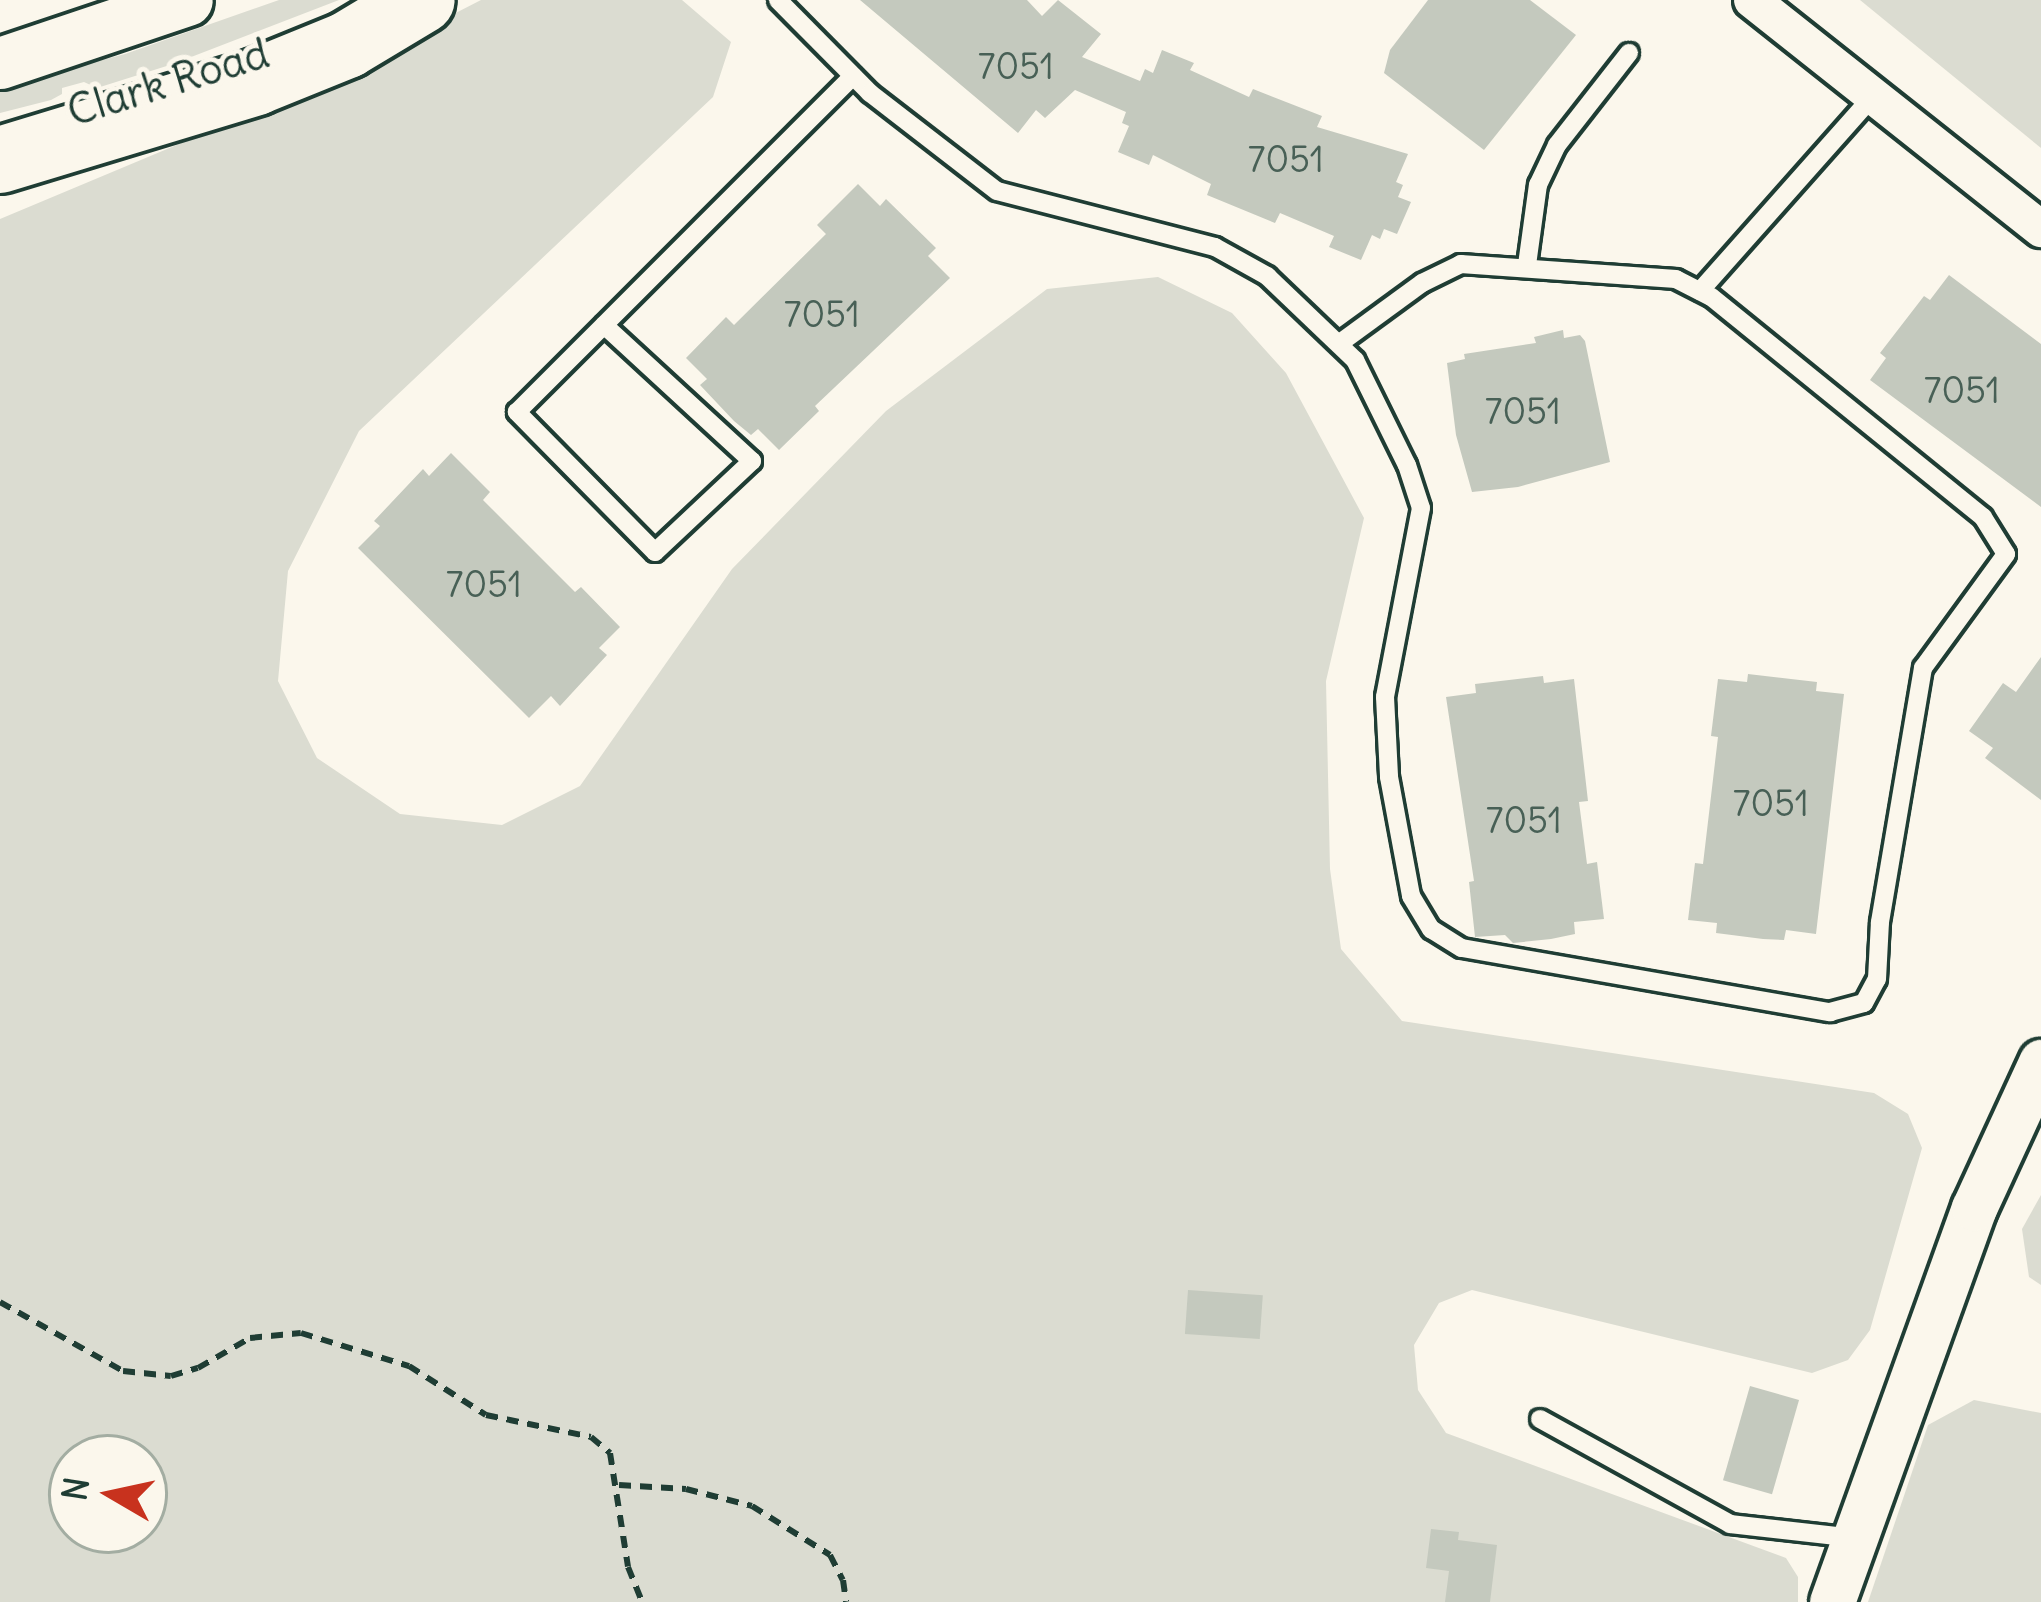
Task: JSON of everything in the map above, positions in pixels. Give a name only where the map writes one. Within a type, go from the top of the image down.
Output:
[{"type":"highway","points":[[0,160],[275,74],[347,45],[422,0]]},
{"type":"main road","name":"Clark Road","points":[[0,63],[187,0]]},
{"type":"main road","name":"Clark Road","points":[[0,131],[283,47],[401,0]]},
{"type":"street","points":[[1751,0],[2041,229]]},
{"type":"street","points":[[1832,1602],[1974,1208],[2041,1062]]},
{"type":"lane","points":[[778,0],[853,76],[997,190],[1215,247],[1267,276],[1355,360],[1407,466],[1421,508],[1385,697],[1390,777],[1411,896],[1431,929],[1462,949],[1830,1012],[1864,1003],[1877,979],[1880,922],[1924,668],[2006,554],[1983,518],[1700,291],[1676,279],[1461,264],[1422,283],[1340,343]]},
{"type":"lane","points":[[1527,266],[1538,185],[1557,145],[1629,53]]},
{"type":"lane","points":[[604,325],[752,461],[656,552],[518,412],[604,325],[853,76]]},
{"type":"lane","points":[[1700,291],[1874,96]]},
{"type":"lane","points":[[1540,1419],[1730,1524],[1853,1538]]},
{"type":"path","points":[[0,1302],[98,1361],[147,1376],[198,1367],[250,1338],[277,1332],[331,1338],[409,1366],[486,1415],[591,1437],[610,1454],[628,1567],[642,1602]]},
{"type":"path","points":[[618,1486],[686,1489],[752,1506],[830,1556],[843,1580],[846,1602]]},
{"type":"shaded area","points":[[279,0],[339,0],[173,64],[97,88],[84,82],[62,88],[62,94],[51,100],[0,113],[0,87],[125,54]]},
{"type":"shaded area","points":[[481,0],[682,0],[731,42],[713,97],[359,431],[288,571],[278,681],[317,758],[400,814],[502,825],[580,786],[732,569],[886,411],[1047,289],[1158,277],[1232,313],[1286,373],[1364,518],[1326,681],[1330,869],[1341,949],[1402,1021],[1874,1093],[1908,1114],[1922,1148],[1870,1330],[1848,1360],[1812,1373],[1472,1290],[1439,1303],[1414,1345],[1418,1390],[1446,1433],[1786,1558],[1798,1577],[1798,1602],[0,1602],[0,219],[296,95]]},
{"type":"shaded area","points":[[1860,0],[2041,0],[2041,148]]},
{"type":"shaded area","points":[[2041,1195],[2041,1285],[2029,1277],[2022,1229]]},
{"type":"shaded area","points":[[1974,1400],[2041,1413],[2041,1602],[1868,1602],[1928,1425]]},
{"type":"building","points":[[860,0],[1027,0],[1042,16],[1058,0],[1101,34],[1082,57],[1140,81],[1145,69],[1153,73],[1162,50],[1194,63],[1190,70],[1249,97],[1253,89],[1322,116],[1317,127],[1408,154],[1396,182],[1403,185],[1398,197],[1411,202],[1397,234],[1384,229],[1380,239],[1372,235],[1361,260],[1329,247],[1334,236],[1280,213],[1275,223],[1207,195],[1211,184],[1153,155],[1149,165],[1118,152],[1129,126],[1122,123],[1126,112],[1075,90],[1045,118],[1036,110],[1018,133]]},
{"type":"building","points":[[1428,0],[1530,0],[1576,35],[1484,150],[1384,73],[1390,50]]},
{"type":"building","points":[[858,184],[880,206],[886,199],[936,248],[928,256],[950,278],[815,406],[819,411],[779,450],[758,429],[751,435],[734,421],[700,385],[707,379],[686,358],[726,317],[734,325],[826,234],[817,225]]},
{"type":"building","points":[[1949,275],[2041,344],[2041,507],[1870,380],[1886,358],[1880,353],[1924,296],[1930,300]]},
{"type":"building","points":[[1563,330],[1564,338],[1580,335],[1585,341],[1610,462],[1518,487],[1472,492],[1456,435],[1447,363],[1465,359],[1464,354],[1536,343],[1534,337]]},
{"type":"building","points":[[451,453],[490,492],[483,500],[575,592],[581,587],[620,627],[599,648],[607,655],[560,706],[551,696],[529,718],[358,548],[380,526],[374,521],[423,469],[429,476]]},
{"type":"building","points":[[2041,657],[2041,800],[1985,758],[1993,748],[1969,731],[2003,683],[2016,692]]},
{"type":"building","points":[[1748,674],[1817,682],[1816,691],[1844,694],[1816,934],[1786,930],[1784,940],[1763,939],[1716,933],[1717,923],[1688,920],[1695,863],[1703,864],[1718,737],[1711,736],[1718,679],[1747,682]]},
{"type":"building","points":[[1543,676],[1544,683],[1574,679],[1588,801],[1579,802],[1587,864],[1597,862],[1604,919],[1574,922],[1575,934],[1551,939],[1513,943],[1505,935],[1475,937],[1469,882],[1474,881],[1446,697],[1476,693],[1475,684]]},
{"type":"building","points":[[1188,1290],[1263,1295],[1260,1339],[1185,1334]]},
{"type":"building","points":[[1750,1386],[1799,1400],[1772,1494],[1723,1480]]},
{"type":"building","points":[[1431,1529],[1459,1532],[1458,1540],[1497,1545],[1490,1602],[1445,1602],[1449,1571],[1426,1568]]}]
